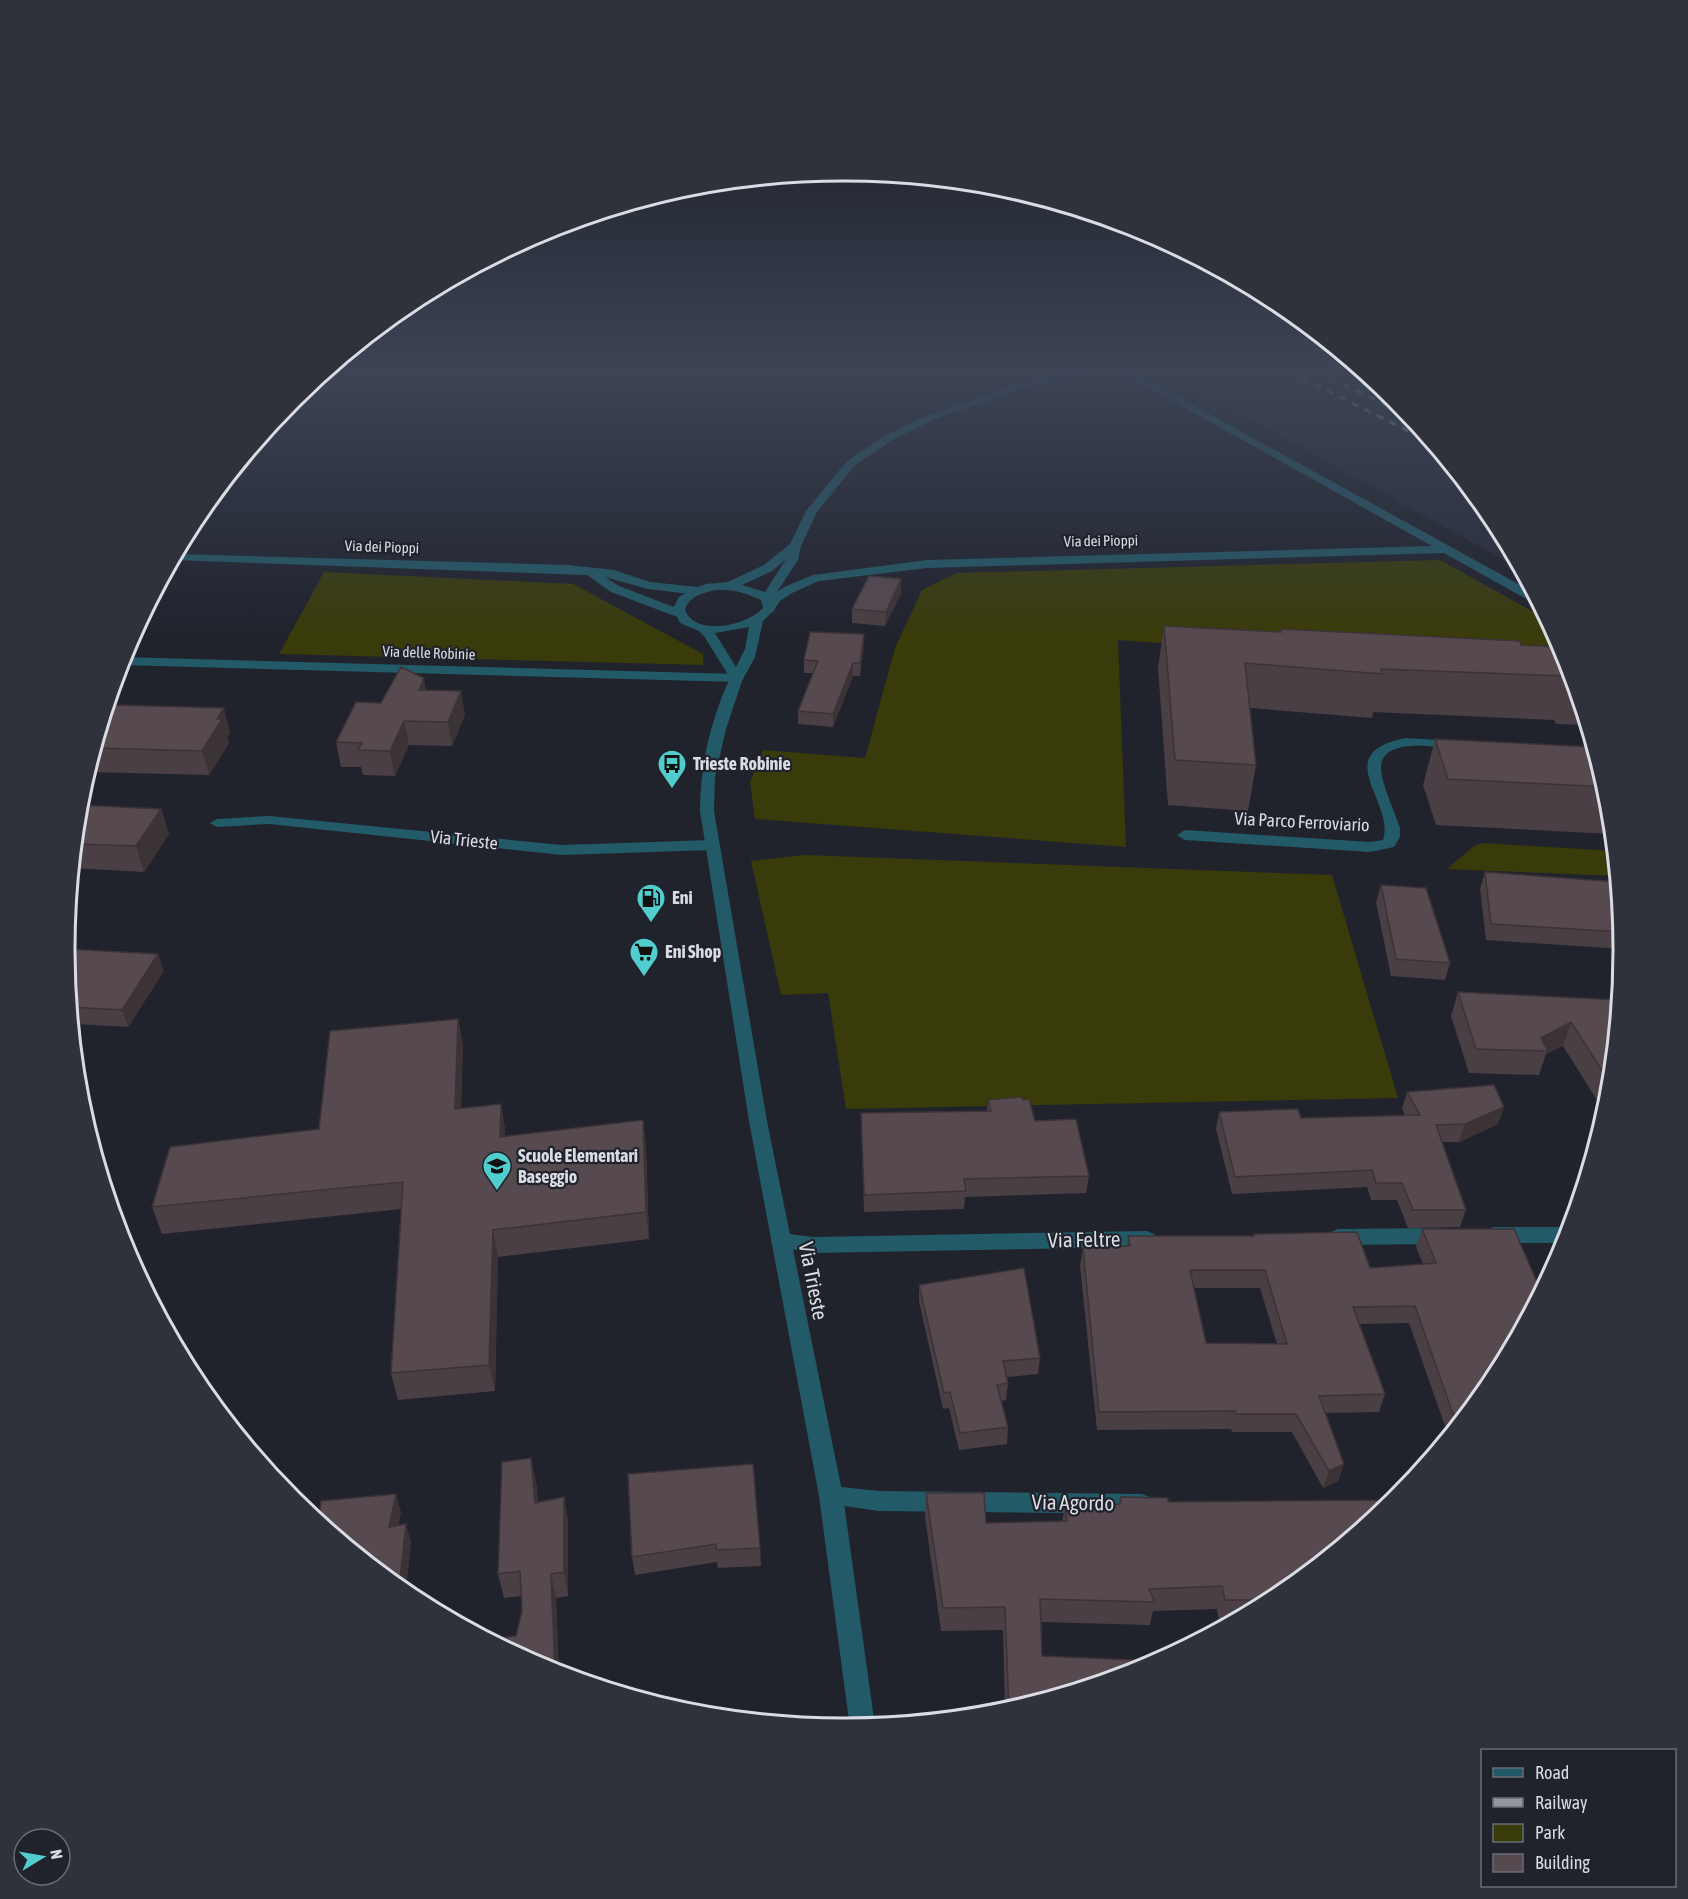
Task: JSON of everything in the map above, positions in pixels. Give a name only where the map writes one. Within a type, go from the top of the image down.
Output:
[{"type":"street","points":[[588,571],[615,589],[680,614],[691,624],[731,629],[757,622],[768,603],[786,559],[812,511],[845,469],[855,461]]},
{"type":"street","points":[[1286,461],[1525,593]]},
{"type":"street","name":"Via dei Pioppi","points":[[768,603],[788,590],[817,578],[928,564],[1446,549]]},
{"type":"street","name":"Via dei Pioppi","points":[[183,557],[588,571],[614,574],[648,585],[698,591]]},
{"type":"street","points":[[680,614],[679,605],[684,598],[698,591],[728,586],[786,559]]},
{"type":"street","points":[[728,586],[750,590],[768,603]]},
{"type":"street","name":"Via Trieste","points":[[757,622],[745,668],[737,678],[713,746],[706,784],[712,845],[758,1121],[831,1496],[861,1718]]},
{"type":"street","points":[[702,627],[716,639],[728,667],[737,678]]},
{"type":"street","name":"Via delle Robinie","points":[[132,661],[737,678]]},
{"type":"street","name":"Via Parco Ferroviario","points":[[1185,835],[1370,847],[1389,844],[1392,828],[1374,770],[1374,761],[1379,752],[1385,747],[1401,742],[1468,745]]},
{"type":"street","name":"Via Trieste","points":[[217,823],[269,820],[562,850],[712,845]]},
{"type":"street","points":[[1319,1238],[1557,1235]]},
{"type":"street","name":"Via Feltre","points":[[781,1241],[814,1245],[1164,1239]]},
{"type":"street","name":"Via Agordo","points":[[831,1496],[879,1501],[1163,1504]]},
{"type":"shaded area","points":[[1325,461],[1437,461],[1483,522],[1508,563]]},
{"type":"green space","points":[[1440,560],[1536,613],[1561,672],[1118,640],[1126,847],[755,819],[750,782],[763,750],[865,758],[895,648],[922,590],[957,573]]},
{"type":"green space","points":[[324,572],[573,584],[703,654],[703,665],[279,654]]},
{"type":"green space","points":[[1483,843],[1606,851],[1609,876],[1447,869],[1474,846]]},
{"type":"green space","points":[[805,855],[1332,875],[1398,1098],[846,1109],[828,993],[781,995],[751,861]]},
{"type":"building","points":[[869,576],[901,579],[886,612],[852,609]]},
{"type":"building","points":[[1164,626],[1281,632],[1281,629],[1520,641],[1521,645],[1550,646],[1562,676],[1381,669],[1382,674],[1245,663],[1256,765],[1175,760]]},
{"type":"building","points":[[810,632],[864,634],[860,663],[853,663],[833,714],[798,711],[818,661],[804,660]]},
{"type":"building","points":[[401,667],[424,678],[419,690],[461,691],[448,722],[404,721],[390,751],[358,750],[362,743],[336,742],[356,702],[381,703]]},
{"type":"building","points":[[115,705],[224,708],[217,719],[222,719],[202,751],[102,748]]},
{"type":"building","points":[[1435,739],[1586,747],[1595,787],[1448,779]]},
{"type":"building","points":[[89,805],[161,809],[136,846],[83,844]]},
{"type":"building","points":[[1485,872],[1609,881],[1612,931],[1491,924]]},
{"type":"building","points":[[1381,885],[1426,888],[1450,963],[1396,959]]},
{"type":"building","points":[[75,950],[158,954],[122,1010],[78,1007]]},
{"type":"building","points":[[1458,992],[1611,1000],[1603,1071],[1571,1022],[1541,1038],[1548,1051],[1476,1049]]},
{"type":"building","points":[[458,1019],[455,1109],[501,1104],[500,1137],[643,1120],[646,1212],[493,1230],[489,1365],[391,1373],[403,1182],[152,1207],[170,1147],[319,1129],[330,1031]]},
{"type":"building","points":[[1494,1085],[1504,1107],[1465,1124],[1436,1125],[1466,1210],[1413,1210],[1402,1183],[1376,1183],[1372,1170],[1235,1177],[1219,1112],[1298,1109],[1301,1118],[1420,1115],[1407,1092]]},
{"type":"building","points":[[1022,1097],[1023,1100],[1029,1099],[1035,1121],[1076,1119],[1089,1176],[964,1179],[966,1191],[864,1195],[861,1113],[991,1111],[988,1100]]},
{"type":"building","points":[[1422,1229],[1514,1229],[1537,1282],[1510,1334],[1457,1414],[1453,1414],[1415,1306],[1353,1307],[1385,1394],[1319,1396],[1344,1464],[1329,1471],[1296,1414],[1236,1414],[1235,1411],[1099,1412],[1083,1248],[1130,1246],[1128,1236],[1254,1236],[1254,1234],[1357,1232],[1370,1268],[1436,1263]],"holes":[[[1190,1270],[1265,1270],[1287,1344],[1206,1343]]]},
{"type":"building","points":[[1024,1268],[1040,1358],[1003,1361],[1008,1383],[997,1385],[1008,1427],[960,1433],[950,1392],[944,1393],[919,1285]]},
{"type":"building","points":[[531,1458],[535,1503],[564,1497],[564,1572],[551,1574],[555,1662],[501,1638],[516,1636],[522,1611],[520,1571],[498,1574],[502,1462]]},
{"type":"building","points":[[753,1464],[760,1548],[717,1550],[716,1544],[632,1557],[628,1474]]},
{"type":"building","points":[[926,1493],[984,1493],[986,1523],[1067,1521],[1065,1505],[1120,1504],[1121,1497],[1168,1498],[1168,1502],[1380,1500],[1312,1560],[1253,1600],[1225,1600],[1222,1586],[1149,1589],[1155,1602],[1040,1599],[1042,1656],[1138,1660],[1091,1678],[1043,1692],[1009,1700],[1005,1607],[943,1608]]},
{"type":"building","points":[[396,1494],[389,1527],[406,1524],[400,1577],[376,1560],[320,1512],[321,1501]]},
{"type":"place","name":"Trieste Robinie","points":[[672,790]]},
{"type":"place","name":"Eni","points":[[651,924]]},
{"type":"place","name":"Eni Shop","points":[[644,978]]},
{"type":"place","name":"Scuole Elementari Baseggio","points":[[497,1192]]}]
